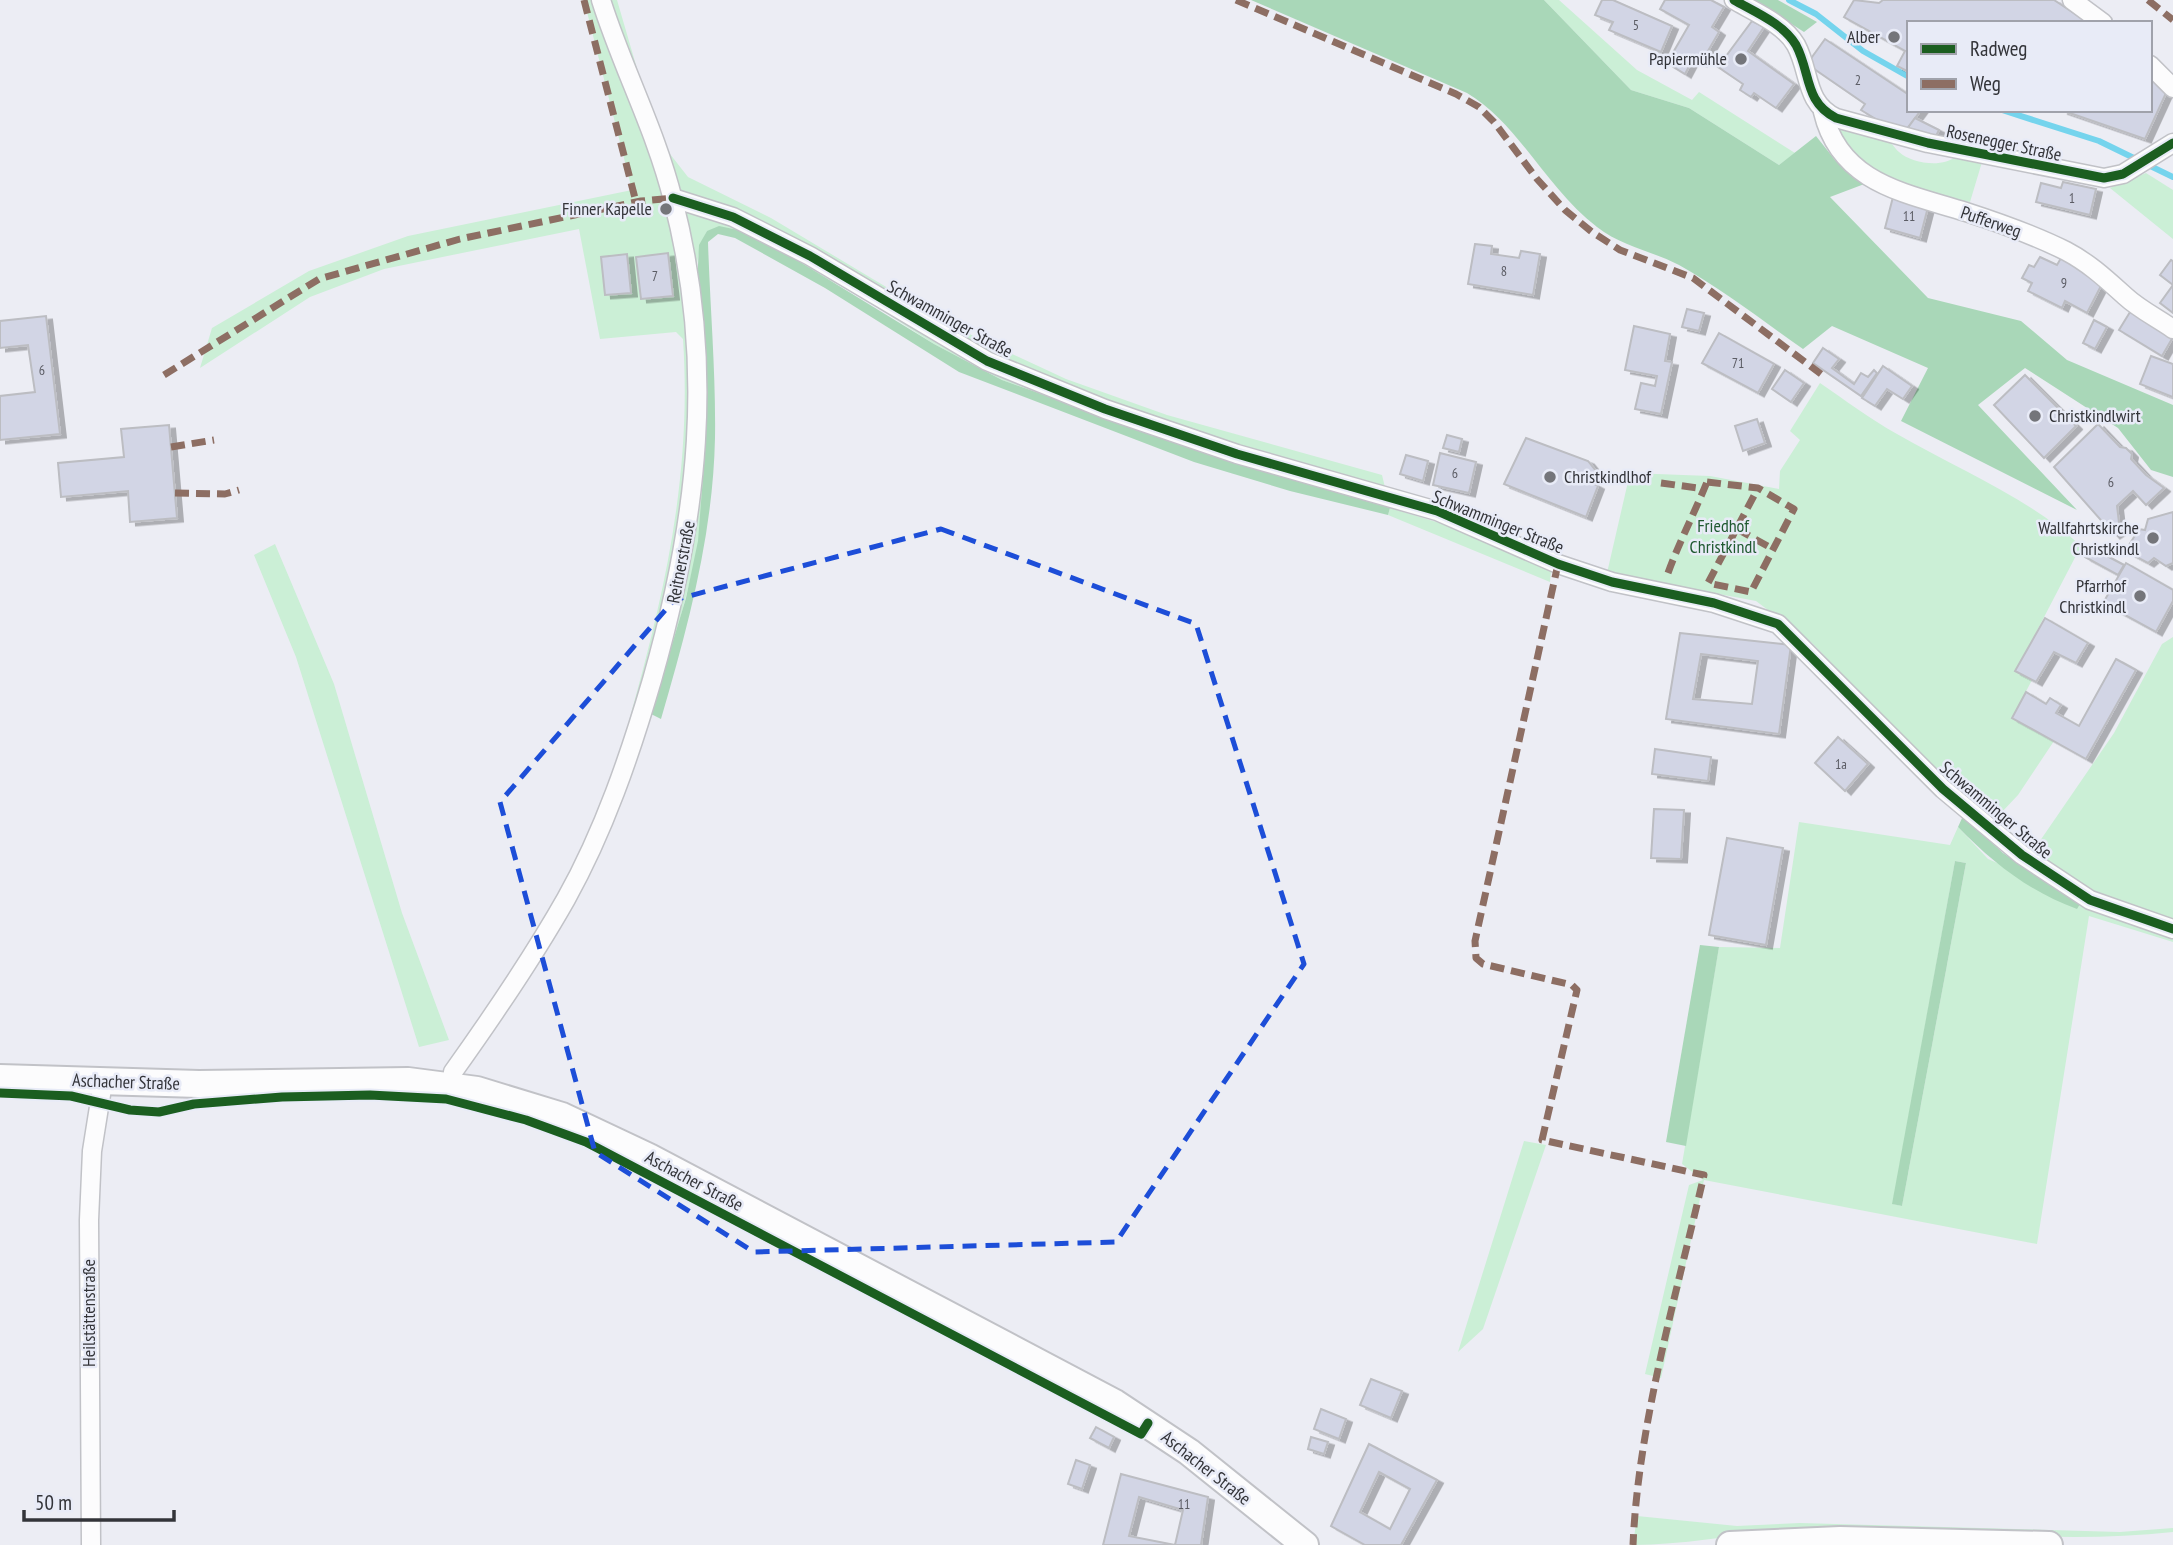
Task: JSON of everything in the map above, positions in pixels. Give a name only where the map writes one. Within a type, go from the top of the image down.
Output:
[{"type":"street","name":"Reitnerstraße","points":[[451,1085],[453,1072],[521,975],[567,897],[597,834],[623,771],[671,613],[685,552],[698,434],[693,311],[673,198],[601,0]]},
{"type":"street","points":[[1734,0],[1771,22],[1795,44],[1813,100],[1823,112]]},
{"type":"street","points":[[2071,0],[2101,21]]},
{"type":"street","points":[[2152,67],[2173,88]]},
{"type":"street","name":"Rosenegger Straße","points":[[1823,112],[1881,131],[2104,178],[2123,174],[2173,143]]},
{"type":"street","name":"Pufferweg","points":[[1823,112],[1827,129],[1845,156],[1867,176],[1891,191],[2005,225],[2069,253],[2109,279],[2125,296],[2173,330]]},
{"type":"street","name":"Schwamminger Straße","points":[[673,198],[733,217],[810,256],[987,361],[1105,408],[1237,454],[1437,512],[1558,564],[1612,582],[1714,603],[1779,624],[1942,789],[2022,855],[2090,900],[2173,929]]},
{"type":"street","name":"Aschacher Straße","points":[[0,1078],[200,1084],[366,1079],[451,1085],[527,1103],[596,1130],[1115,1403],[1189,1452],[1305,1545]]},
{"type":"street","name":"Heilstättenstraße","points":[[91,1545],[89,1220],[92,1151],[103,1082]]},
{"type":"street","points":[[1730,1545],[1840,1540],[2049,1545]]},
{"type":"highlighted area","points":[[941,529],[1196,624],[1304,964],[1116,1242],[754,1252],[595,1152],[500,802],[674,600]]},
{"type":"green space","points":[[584,0],[617,0],[638,72],[670,154],[688,177],[771,218],[948,324],[1066,379],[1167,415],[1382,475],[1390,508],[1249,467],[1002,380],[934,344],[864,299],[738,230],[707,231],[697,262],[696,280],[704,368],[706,434],[704,500],[698,544],[683,609],[651,714],[629,721],[654,626],[673,532],[683,438],[683,339],[676,332],[600,339],[579,229],[384,269],[310,297],[200,368],[212,328],[309,271],[408,236],[632,190]]},
{"type":"green space","points":[[1251,0],[1544,0],[1631,90],[1689,108],[1779,165],[1816,136],[1835,160],[1867,183],[1830,197],[1928,298],[2021,321],[2067,360],[2173,405],[2173,477],[2151,470],[2118,428],[2025,368],[1978,405],[2077,510],[1901,421],[1928,368],[1832,326],[1803,349],[1695,274],[1669,260],[1606,234],[1562,194],[1502,122],[1467,93]]},
{"type":"green space","points":[[1544,0],[1559,0],[1637,70],[1692,100],[1699,92],[1795,153],[1779,165],[1689,108],[1631,90]]},
{"type":"green space","points":[[1754,0],[1778,0],[1817,22],[1804,32]]},
{"type":"green space","points":[[1833,126],[1887,141],[1897,151],[1920,162],[1944,162],[1956,156],[1982,162],[1970,202],[1928,194],[1874,172],[1858,160]]},
{"type":"green space","points":[[2146,173],[2173,190],[2173,239],[2110,188]]},
{"type":"green space","points":[[719,226],[738,230],[795,259],[934,344],[1002,380],[1249,467],[1390,508],[1388,515],[1290,491],[1194,462],[959,372],[825,288],[735,238],[718,234],[708,242],[715,414],[710,510],[681,650],[661,719],[651,714],[686,598],[698,541],[706,438],[697,285],[699,245],[707,231]]},
{"type":"green space","name":"Friedhof Christkindl","points":[[1820,383],[1887,428],[2039,513],[2081,546],[2016,671],[2032,680],[2012,718],[2054,741],[2018,795],[2001,813],[1972,808],[1812,643],[1756,601],[1607,573],[1630,473],[1710,476],[1779,489],[1780,471],[1800,440],[1790,431]]},
{"type":"green space","points":[[1390,508],[1443,524],[1551,571],[1550,582],[1388,515]]},
{"type":"green space","points":[[275,544],[334,684],[402,913],[449,1040],[419,1047],[296,657],[254,555]]},
{"type":"green space","points":[[2173,637],[2173,942],[2089,916],[2037,1244],[1704,1180],[1661,1378],[1645,1374],[1689,1185],[1703,1180],[1682,1164],[1719,947],[1780,948],[1799,822],[1950,845],[1958,827],[1988,859],[2046,884],[2022,867],[2114,733],[2162,644]],"holes":[[[1955,861],[1966,863],[1902,1206],[1893,1204]]]},
{"type":"green space","points":[[1963,816],[2003,853],[2080,904],[2077,909],[2028,885],[1985,853],[1958,827]]},
{"type":"green space","points":[[1955,861],[1966,863],[1902,1206],[1892,1204]]},
{"type":"green space","points":[[1700,945],[1719,947],[1686,1146],[1666,1142]]},
{"type":"green space","points":[[1524,1141],[1546,1145],[1483,1329],[1458,1352]]},
{"type":"green space","points":[[1637,1516],[1737,1526],[1800,1523],[2120,1532],[2173,1528],[2173,1532],[2129,1536],[2040,1537],[1818,1529],[1633,1545]]},
{"type":"building","points":[[1602,0],[1613,0],[1672,26],[1661,52],[1609,30],[1613,22],[1595,15]]},
{"type":"building","points":[[1665,0],[1711,0],[1724,7],[1712,27],[1719,32],[1701,63],[1693,59],[1685,74],[1667,63],[1689,25],[1660,9]]},
{"type":"building","name":"Alber","points":[[1854,0],[1879,3],[1883,0],[2054,0],[2086,21],[1907,21],[1907,71],[1897,66],[1905,51],[1844,17]]},
{"type":"building","name":"Papiermühle","points":[[1752,21],[1764,27],[1748,51],[1794,84],[1776,108],[1754,93],[1751,97],[1740,90],[1743,84],[1718,67]]},
{"type":"building","points":[[1825,39],[1907,94],[1907,112],[1920,112],[1907,129],[1879,121],[1861,110],[1865,104],[1807,64]]},
{"type":"building","points":[[2152,80],[2166,93],[2145,139],[2067,112],[2152,112]]},
{"type":"building","points":[[1915,118],[1939,130],[1936,136],[1907,129]]},
{"type":"building","points":[[2063,182],[2096,189],[2090,215],[2036,202],[2041,183],[2061,188]]},
{"type":"building","points":[[1893,197],[1928,207],[1920,238],[1885,228]]},
{"type":"building","points":[[1475,244],[1492,246],[1491,254],[1519,258],[1521,251],[1540,254],[1533,295],[1468,284]]},
{"type":"building","points":[[668,253],[673,296],[641,299],[636,257]]},
{"type":"building","points":[[627,254],[631,293],[605,295],[601,257]]},
{"type":"building","points":[[2040,257],[2057,265],[2061,258],[2104,280],[2087,313],[2065,301],[2062,308],[2028,291],[2032,283],[2022,278],[2029,265],[2034,267]]},
{"type":"building","points":[[2171,260],[2173,261],[2173,285],[2160,275]]},
{"type":"building","points":[[2173,285],[2173,313],[2160,303]]},
{"type":"building","points":[[1687,309],[1704,313],[1699,331],[1682,327]]},
{"type":"building","points":[[2130,312],[2173,337],[2162,356],[2119,330]]},
{"type":"building","points":[[46,316],[60,434],[0,440],[0,396],[35,392],[28,345],[0,348],[0,321]]},
{"type":"building","points":[[2094,320],[2107,327],[2095,349],[2083,343]]},
{"type":"building","points":[[1634,326],[1670,334],[1665,361],[1672,362],[1661,414],[1635,409],[1641,383],[1655,386],[1657,376],[1625,370]]},
{"type":"building","points":[[1719,333],[1774,364],[1758,393],[1702,363]]},
{"type":"building","points":[[1823,348],[1839,359],[1832,368],[1854,384],[1861,373],[1868,377],[1874,370],[1877,373],[1861,396],[1813,363]]},
{"type":"building","points":[[2151,356],[2173,364],[2173,397],[2140,384]]},
{"type":"building","points":[[1883,366],[1912,386],[1903,399],[1887,389],[1875,406],[1862,398]]},
{"type":"building","points":[[1785,370],[1804,383],[1791,402],[1772,389]]},
{"type":"building","name":"Christkindlwirt","points":[[2025,375],[2076,426],[2044,458],[1994,405]]},
{"type":"building","points":[[1757,419],[1765,443],[1743,451],[1735,426]]},
{"type":"building","name":"Christkindlwirt","points":[[2098,424],[2120,447],[2126,448],[2132,454],[2131,459],[2146,475],[2164,488],[2146,505],[2133,491],[2117,506],[2120,531],[2114,535],[2054,467]]},
{"type":"building","points":[[169,425],[177,518],[130,522],[128,491],[61,497],[58,463],[124,457],[121,429]]},
{"type":"building","points":[[1447,435],[1462,439],[1459,452],[1443,448]]},
{"type":"building","name":"Christkindlhof","points":[[1526,438],[1588,461],[1596,471],[1591,482],[1598,486],[1586,517],[1504,484]]},
{"type":"building","points":[[1440,453],[1476,462],[1469,493],[1433,485]]},
{"type":"building","points":[[1406,455],[1428,461],[1423,481],[1400,474]]},
{"type":"building","name":"Wallfahrtskirche Christkindl","points":[[2173,512],[2173,563],[2166,566],[2154,558],[2148,563],[2129,553],[2129,545],[2139,529],[2145,530],[2148,519]]},
{"type":"building","points":[[2090,547],[2124,565],[2118,575],[2085,557]]},
{"type":"building","name":"Pfarrhof Christkindl","points":[[2126,563],[2173,590],[2173,601],[2156,632],[2103,603]]},
{"type":"building","points":[[2045,618],[2088,643],[2076,663],[2054,652],[2036,682],[2015,671]]},
{"type":"building","points":[[1680,633],[1791,645],[1779,734],[1666,719]],"holes":[[[1701,654],[1758,661],[1752,704],[1693,699]]]},
{"type":"building","points":[[2116,659],[2136,670],[2086,759],[2012,718],[2026,692],[2046,704],[2050,698],[2061,705],[2056,713],[2079,726]]},
{"type":"building","points":[[1838,737],[1868,764],[1845,791],[1815,763]]},
{"type":"building","points":[[1655,749],[1711,757],[1708,781],[1652,774]]},
{"type":"building","points":[[1654,809],[1684,810],[1681,859],[1651,858]]},
{"type":"building","points":[[1727,838],[1783,848],[1766,945],[1709,935]]},
{"type":"building","points":[[1371,1379],[1402,1391],[1391,1418],[1360,1405]]},
{"type":"building","points":[[1321,1409],[1346,1419],[1339,1439],[1314,1429]]},
{"type":"building","points":[[1096,1427],[1114,1437],[1109,1448],[1090,1438]]},
{"type":"building","points":[[1311,1437],[1328,1442],[1324,1454],[1308,1449]]},
{"type":"building","points":[[1369,1444],[1437,1480],[1401,1545],[1365,1545],[1331,1526]],"holes":[[[1379,1472],[1410,1489],[1390,1529],[1360,1512]]]},
{"type":"building","points":[[1076,1460],[1090,1465],[1082,1489],[1068,1484]]},
{"type":"building","points":[[1121,1474],[1208,1497],[1201,1545],[1175,1545],[1103,1545]],"holes":[[[1139,1497],[1183,1510],[1175,1545],[1129,1536]]]},
{"type":"waterway","points":[[1789,0],[1816,14],[1863,51],[1907,76]]},
{"type":"waterway","points":[[2008,112],[2099,141],[2173,177]]},
{"type":"marked path","points":[[584,0],[636,202]]},
{"type":"marked path","points":[[1236,0],[1456,94],[1479,107],[1565,210],[1592,232],[1620,250],[1693,278],[1821,374]]},
{"type":"marked path","points":[[2148,0],[2173,20]]},
{"type":"marked path","points":[[164,375],[319,279],[460,239],[641,201],[673,198]]},
{"type":"marked path","points":[[171,447],[214,440]]},
{"type":"marked path","points":[[1668,573],[1709,477]]},
{"type":"marked path","points":[[1707,482],[1758,488],[1794,509],[1751,592],[1708,583],[1758,488]]},
{"type":"marked path","points":[[1661,483],[1705,489]]},
{"type":"marked path","points":[[175,493],[225,494],[239,490]]},
{"type":"marked path","points":[[1737,529],[1773,549]]},
{"type":"marked path","points":[[1558,564],[1475,941],[1476,958],[1483,964],[1572,985],[1577,990],[1542,1140],[1704,1175],[1651,1406],[1636,1499],[1633,1545]]},
{"type":"cycle path","points":[[1734,0],[1768,19],[1791,38],[1801,56],[1818,104],[1836,118],[1928,143],[2104,178],[2123,174],[2173,143]]},
{"type":"cycle path","points":[[673,198],[733,217],[810,256],[987,361],[1105,409],[1237,454],[1437,511],[1558,564],[1612,582],[1714,603],[1778,624],[1943,789],[2022,855],[2090,900],[2173,929]]},
{"type":"cycle path","points":[[0,1093],[71,1096],[130,1110],[159,1112],[194,1104],[282,1097],[370,1095],[446,1099],[526,1120],[586,1142],[1141,1434],[1148,1423]]},
{"type":"place","name":"Alber","points":[[1894,37]]},
{"type":"place","name":"Papiermühle","points":[[1741,59]]},
{"type":"place","name":"Finner Kapelle","points":[[666,209]]},
{"type":"place","name":"Christkindlwirt","points":[[2035,416]]},
{"type":"place","name":"Christkindlhof","points":[[1550,477]]},
{"type":"place","name":"Wallfahrtskirche Christkindl","points":[[2153,538]]},
{"type":"place","name":"Pfarrhof Christkindl","points":[[2140,596]]}]
